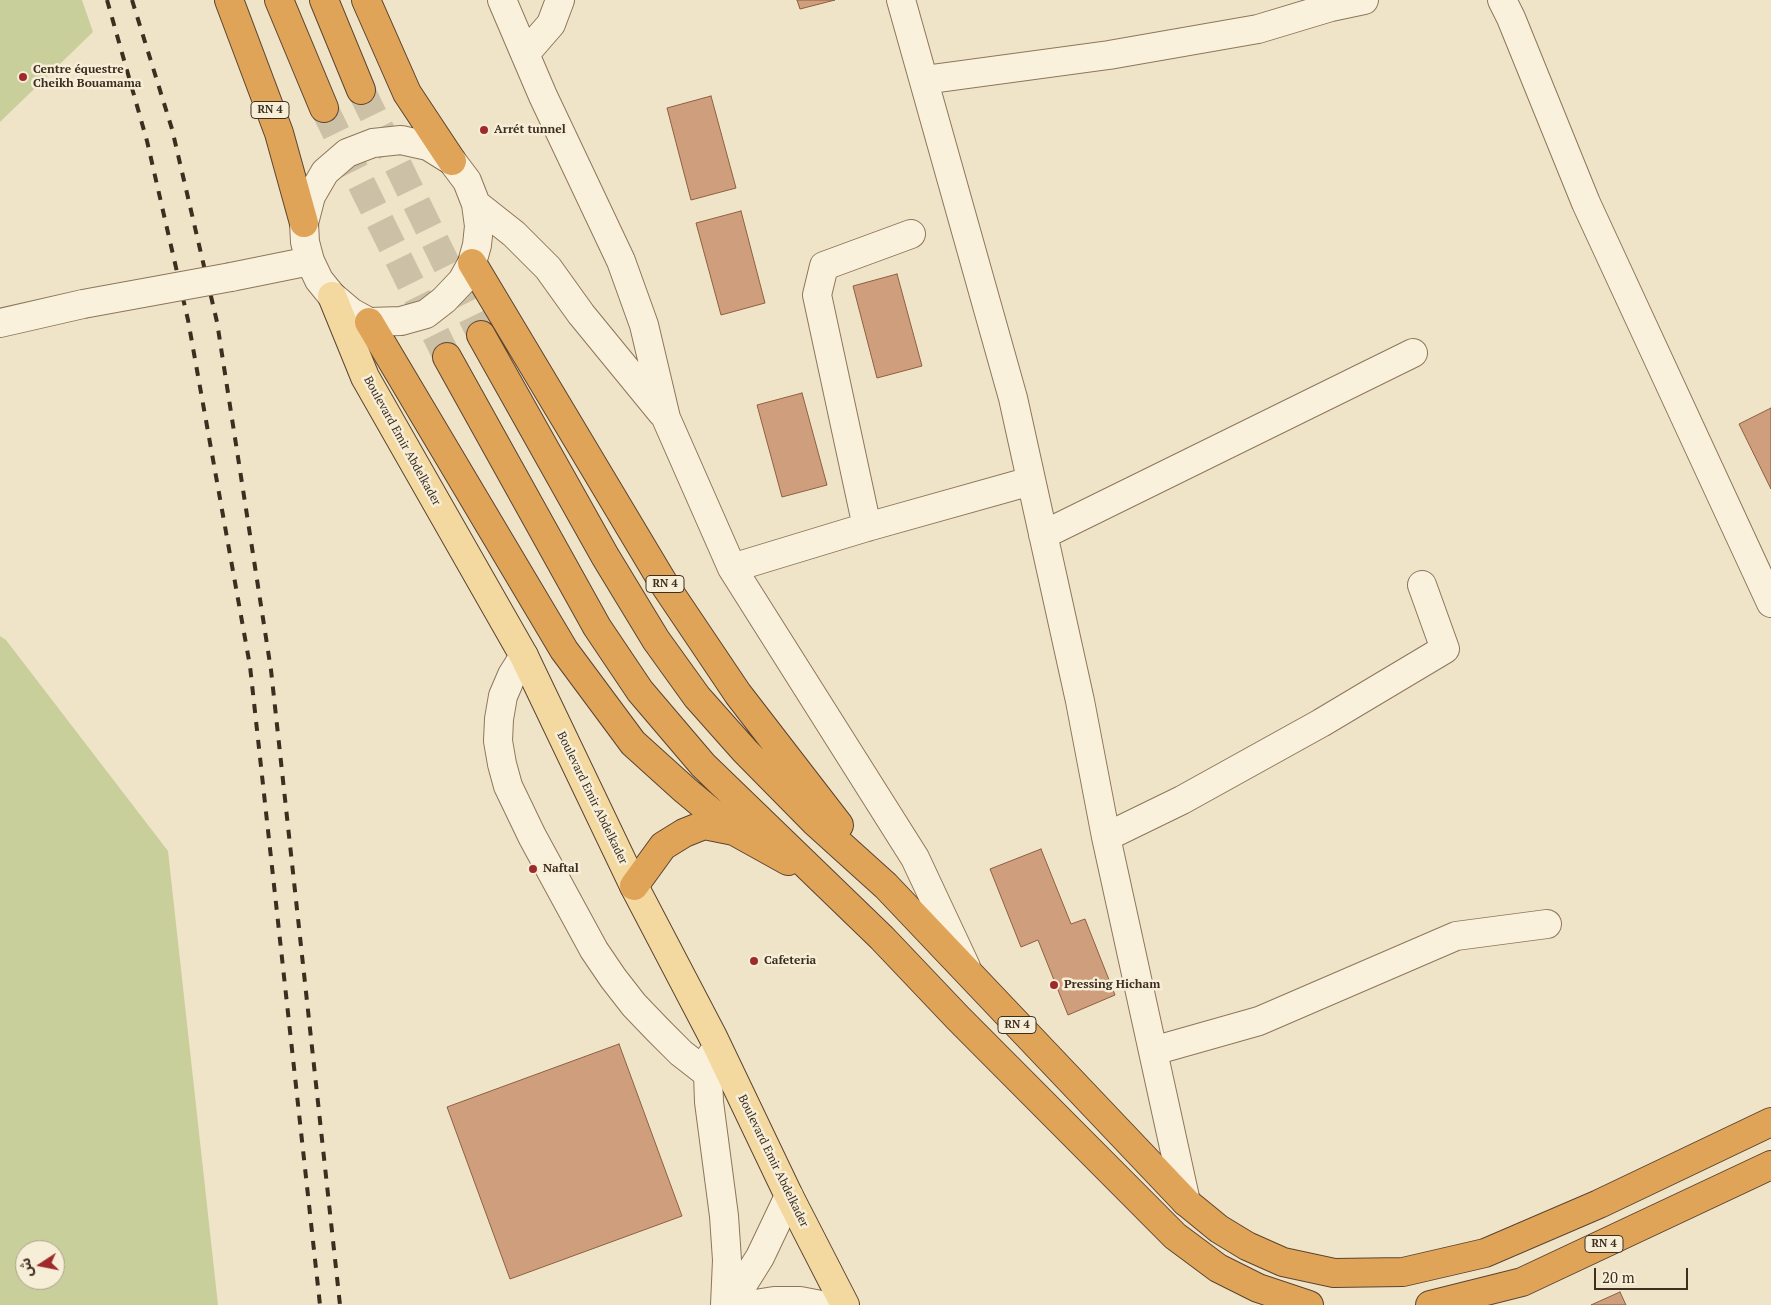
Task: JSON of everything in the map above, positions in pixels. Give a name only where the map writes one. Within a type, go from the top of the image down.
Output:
[{"type":"highway","name":"RN 4","points":[[229,0],[279,133],[304,223]]},
{"type":"highway","points":[[279,0],[324,108]]},
{"type":"highway","points":[[324,0],[361,90]]},
{"type":"highway","points":[[366,0],[406,93],[452,161]]},
{"type":"highway","name":"RN 4","points":[[472,263],[664,584],[738,694],[886,886]]},
{"type":"highway","name":"RN 4","points":[[370,322],[564,650],[633,744],[734,831],[821,879]]},
{"type":"highway","name":"RN 4","points":[[481,335],[605,556],[656,640],[697,697],[745,751],[807,814],[886,886],[1186,1202],[1233,1238],[1283,1262],[1334,1273],[1403,1272],[1485,1253],[1599,1204],[1771,1122]]},
{"type":"highway","name":"RN 4","points":[[447,357],[597,627],[640,691],[703,765],[882,938],[965,1025],[1175,1236],[1218,1268],[1258,1288],[1309,1305]]},
{"type":"highway","points":[[634,886],[664,846],[684,833],[704,825],[734,831]]},
{"type":"highway","name":"RN 4","points":[[1430,1305],[1522,1282],[1771,1165]]},
{"type":"main road","name":"Boulevard Emir Abdelkader","points":[[332,296],[365,377],[524,656],[634,886],[713,1037],[789,1196],[845,1305]]},
{"type":"street","points":[[502,0],[547,104],[621,261],[644,325],[666,418],[732,568],[915,858],[970,975]]},
{"type":"street","points":[[525,54],[551,24],[560,0]]},
{"type":"street","points":[[901,0],[1013,398],[1080,701],[1106,837],[1186,1202]]},
{"type":"street","points":[[924,80],[1109,55],[1258,29],[1331,7],[1364,0]]},
{"type":"street","points":[[1502,0],[1586,203],[1771,604]]},
{"type":"street","points":[[401,140],[428,146],[452,161],[467,181],[476,204],[479,226],[472,263],[462,281],[444,300],[426,314],[400,321],[370,322],[351,312],[332,296],[319,280],[310,261],[305,242],[304,223],[311,196],[326,172],[347,153],[373,143],[401,140]]},
{"type":"street","points":[[476,204],[514,234],[548,268],[581,314],[666,418]]},
{"type":"street","points":[[866,527],[817,296],[824,266],[911,234]]},
{"type":"street","points":[[0,323],[83,304],[310,261]]},
{"type":"street","points":[[1043,535],[1413,353]]},
{"type":"street","points":[[732,568],[866,527],[1031,481]]},
{"type":"street","points":[[1106,837],[1182,800],[1321,723],[1445,649],[1422,585]]},
{"type":"street","points":[[524,656],[512,675],[503,696],[499,719],[498,741],[508,786],[532,836],[594,950],[608,971],[634,1005],[657,1029],[708,1074]]},
{"type":"street","points":[[1153,1051],[1259,1021],[1456,936],[1547,924]]},
{"type":"street","points":[[713,1037],[708,1074],[709,1102],[724,1216],[726,1260],[725,1305]]},
{"type":"street","points":[[730,1305],[760,1257],[789,1196]]},
{"type":"street","points":[[749,1305],[774,1300],[800,1301],[821,1305]]},
{"type":"green space","name":"Centre équestre Cheikh Bouamama","points":[[0,0],[82,0],[93,32],[0,122]]},
{"type":"green space","points":[[0,636],[6,640],[168,851],[218,1305],[0,1305]]},
{"type":"building","points":[[797,0],[835,0],[800,9]]},
{"type":"building","points":[[711,96],[736,188],[691,200],[667,108]]},
{"type":"building","points":[[741,211],[765,303],[721,315],[696,223]]},
{"type":"building","points":[[897,274],[922,366],[877,378],[853,286]]},
{"type":"building","points":[[802,393],[827,485],[782,497],[757,405]]},
{"type":"building","points":[[1771,408],[1771,489],[1739,424]]},
{"type":"building","points":[[1041,849],[1071,924],[1085,919],[1115,995],[1068,1015],[1038,940],[1021,947],[990,869]]},
{"type":"building","points":[[619,1044],[682,1216],[510,1279],[447,1107]]},
{"type":"building","points":[[1620,1292],[1626,1305],[1591,1305]]},
{"type":"tunnel","points":[[361,90],[481,335]]},
{"type":"tunnel","points":[[324,108],[447,357]]},
{"type":"railway","points":[[107,0],[147,141],[188,320],[250,666],[320,1305]]},
{"type":"railway","points":[[132,0],[172,129],[217,322],[271,670],[340,1305]]},
{"type":"place","name":"Centre équestre Cheikh Bouamama","points":[[23,77]]},
{"type":"place","name":"Arrét tunnel","points":[[484,130]]},
{"type":"place","name":"Naftal","points":[[533,869]]},
{"type":"place","name":"Cafeteria","points":[[754,961]]},
{"type":"place","name":"Pressing Hicham","points":[[1054,985]]}]
